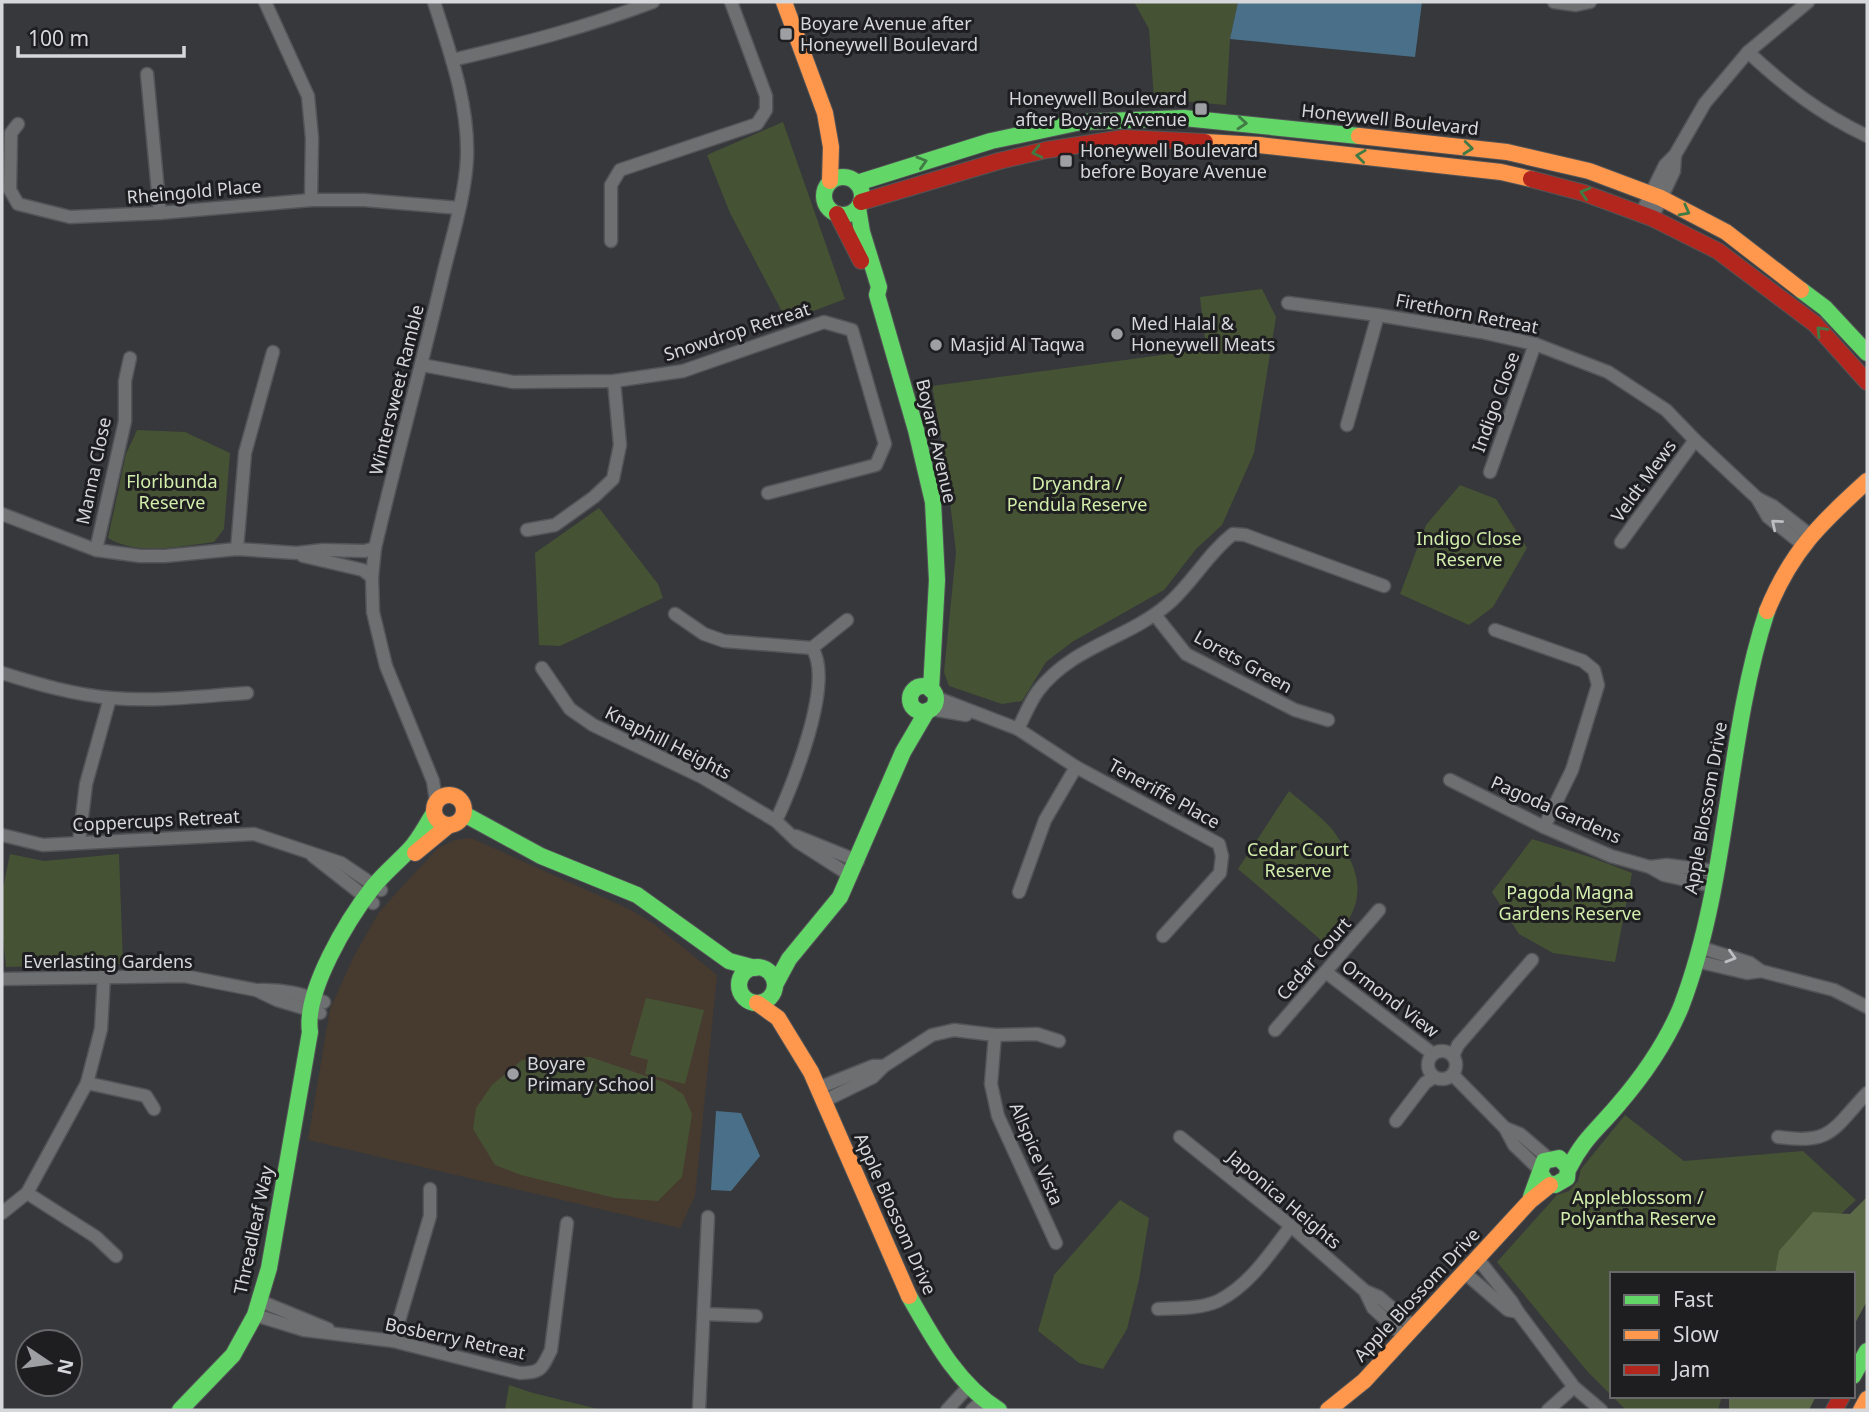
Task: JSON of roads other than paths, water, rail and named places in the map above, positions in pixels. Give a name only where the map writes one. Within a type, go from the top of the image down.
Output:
[{"type":"street","points":[[265,2],[308,96],[312,138],[312,200]]},
{"type":"street","name":"Wintersweet Ramble","points":[[434,2],[453,60],[463,108],[467,158],[459,208],[422,365],[375,548],[372,577],[373,612],[386,666],[433,780],[439,803]]},
{"type":"street","points":[[453,60],[546,38],[653,2]]},
{"type":"street","points":[[611,241],[611,185],[620,170],[757,124],[766,110],[766,96],[731,2]]},
{"type":"street","points":[[784,2],[825,113],[831,147],[844,181],[861,190],[859,205]]},
{"type":"street","points":[[1553,2],[1576,5],[1590,2]]},
{"type":"street","points":[[1646,216],[1665,165],[1675,155],[1705,103],[1748,52],[1808,2]]},
{"type":"street","points":[[1748,52],[1788,88],[1834,120],[1867,136]]},
{"type":"street","points":[[147,74],[160,213]]},
{"type":"street","points":[[1180,140],[1184,118]]},
{"type":"street","name":"Honeywell Boulevard","points":[[844,181],[991,141],[1081,122],[1184,118],[1507,152],[1589,171],[1655,196],[1726,232],[1825,308],[1867,353]]},
{"type":"street","name":"Rheingold Place","points":[[18,124],[11,133],[10,190],[18,204],[70,217],[160,213],[312,200],[364,200],[459,208]]},
{"type":"street","points":[[1326,152],[1329,132]]},
{"type":"street","points":[[844,181],[825,192],[827,204],[837,214],[850,213],[859,205],[999,161],[1046,150],[1124,138],[1326,152],[1500,172],[1584,192],[1646,216],[1718,251],[1815,324],[1867,382]]},
{"type":"street","points":[[991,141],[999,161]]},
{"type":"street","name":"Boyare Avenue","points":[[774,988],[789,959],[840,897],[855,869],[925,700],[932,642],[937,580],[933,502],[916,430],[877,295],[879,287],[862,232],[859,205]]},
{"type":"street","name":"Boyare Avenue","points":[[837,214],[854,245],[871,290],[877,295]]},
{"type":"street","name":"Firethorn Retreat","points":[[1287,303],[1378,315],[1535,344],[1608,372],[1666,410],[1757,498],[1773,506],[1806,540]]},
{"type":"street","points":[[1346,425],[1378,315]]},
{"type":"street","name":"Snowdrop Retreat","points":[[422,365],[513,382],[614,381],[683,371],[824,322],[852,330],[885,444],[876,465],[768,493]]},
{"type":"street","name":"Indigo Close","points":[[1490,472],[1535,344]]},
{"type":"street","points":[[237,549],[245,453],[273,352]]},
{"type":"street","name":"Manna Close","points":[[96,550],[125,421],[125,381],[130,358]]},
{"type":"street","points":[[527,530],[555,525],[594,497],[612,479],[620,445],[614,381]]},
{"type":"street","name":"Veldt Mews","points":[[1621,542],[1695,440]]},
{"type":"street","name":"Apple Blossom Drive","points":[[1328,1410],[1364,1381],[1478,1259],[1530,1201],[1551,1169],[1581,1144],[1619,1104],[1656,1054],[1679,1009],[1698,954],[1714,878],[1749,671],[1761,626],[1784,574],[1806,540],[1867,481]]},
{"type":"street","points":[[2,514],[96,550],[140,556],[237,549],[297,553],[323,550],[365,551],[375,548]]},
{"type":"street","points":[[1018,729],[1037,691],[1064,664],[1096,644],[1143,624],[1155,615],[1171,602],[1220,544],[1233,534],[1245,535],[1384,586]]},
{"type":"street","points":[[297,553],[363,570],[372,577]]},
{"type":"street","points":[[676,614],[704,634],[724,641],[812,648],[847,620]]},
{"type":"street","name":"Lorets Green","points":[[1155,615],[1186,654],[1295,710],[1328,720]]},
{"type":"street","points":[[1495,630],[1583,660],[1594,670],[1598,685],[1572,771],[1544,827]]},
{"type":"street","points":[[776,821],[791,788],[812,724],[818,657],[812,648]]},
{"type":"street","name":"Knaphill Heights","points":[[542,668],[570,709],[593,724],[702,777],[776,821],[817,855],[855,869]]},
{"type":"street","points":[[2,673],[64,690],[110,698],[144,699],[247,693]]},
{"type":"street","points":[[79,842],[86,784],[110,698]]},
{"type":"street","name":"Teneriffe Place","points":[[925,700],[993,719],[1018,729],[1076,767],[1219,844],[1222,856],[1220,873],[1163,936]]},
{"type":"street","points":[[1018,892],[1045,820],[1076,767]]},
{"type":"street","name":"Pagoda Gardens","points":[[1450,780],[1544,827],[1611,856],[1650,867],[1667,864],[1714,878]]},
{"type":"street","points":[[455,821],[463,804],[460,800],[439,803],[440,823],[455,821],[518,853],[541,856],[636,895],[729,961],[771,974],[774,988],[763,1002],[757,1003],[745,998],[729,961]]},
{"type":"street","name":"Threadleaf Way","points":[[187,1408],[233,1355],[257,1308],[269,1268],[310,1032],[318,1021],[317,1006],[373,893],[412,847],[439,803]]},
{"type":"street","name":"Threadleaf Way","points":[[373,893],[415,853],[455,821]]},
{"type":"street","name":"Coppercups Retreat","points":[[2,835],[43,845],[254,834],[310,854],[373,893]]},
{"type":"street","name":"Cedar Court","points":[[1275,1030],[1379,910]]},
{"type":"street","points":[[1698,954],[1750,963],[1761,971],[1834,990],[1867,1007]]},
{"type":"street","points":[[740,985],[744,973],[789,959]]},
{"type":"street","points":[[1453,1056],[1458,1045],[1532,960]]},
{"type":"street","name":"Ormond View","points":[[1327,972],[1433,1054]]},
{"type":"street","points":[[2,1213],[27,1193],[87,1083],[101,1029],[104,976]]},
{"type":"street","name":"Everlasting Gardens","points":[[2,979],[184,976],[256,990],[277,1000],[317,1006]]},
{"type":"street","name":"Apple Blossom Drive","points":[[774,988],[778,1018],[821,1095],[907,1292],[937,1346],[969,1386],[977,1405],[999,1410]]},
{"type":"street","name":"Apple Blossom Drive","points":[[757,1003],[778,1018]]},
{"type":"street","points":[[821,1095],[873,1077],[884,1066],[932,1035],[954,1030],[995,1035],[1037,1034],[1059,1041]]},
{"type":"street","name":"Allspice Vista","points":[[995,1035],[991,1084],[998,1116],[1056,1243]]},
{"type":"street","points":[[1446,1051],[1453,1056],[1457,1065],[1453,1074],[1444,1079],[1434,1077],[1430,1073],[1428,1063],[1433,1054],[1446,1051]]},
{"type":"street","points":[[1453,1074],[1505,1128],[1514,1145],[1551,1169]]},
{"type":"street","points":[[1396,1121],[1425,1083],[1434,1077]]},
{"type":"street","points":[[87,1083],[146,1096],[155,1109]]},
{"type":"street","points":[[1779,1137],[1803,1140],[1822,1138],[1867,1093]]},
{"type":"street","name":"Japonica Heights","points":[[1180,1137],[1291,1226],[1365,1291],[1379,1297],[1409,1332]]},
{"type":"street","points":[[393,1341],[430,1216],[430,1189]]},
{"type":"street","points":[[27,1193],[96,1237],[116,1256]]},
{"type":"street","points":[[699,1410],[708,1217]]},
{"type":"street","name":"Bosberry Retreat","points":[[257,1308],[304,1330],[393,1341],[520,1373],[533,1373],[542,1369],[551,1350],[567,1223]]},
{"type":"street","points":[[1158,1309],[1189,1308],[1217,1301],[1249,1279],[1291,1226]]},
{"type":"street","points":[[1478,1259],[1513,1302],[1574,1387],[1601,1410]]},
{"type":"street","points":[[1465,1273],[1508,1310],[1518,1312]]},
{"type":"street","points":[[704,1314],[756,1317]]},
{"type":"street","points":[[1855,1372],[1867,1351]]},
{"type":"street","points":[[947,1410],[969,1386]]},
{"type":"street","points":[[1548,1410],[1574,1387]]},
{"type":"street","points":[[1861,1410],[1867,1399]]},
{"type":"water","points":[[1238,2],[1422,2],[1415,57],[1230,39]]},
{"type":"water","points":[[716,1111],[741,1113],[760,1156],[731,1191],[711,1190]]},
{"type":"place","name":"Boyare Avenue after Honeywell Boulevard","points":[[786,34]]},
{"type":"place","name":"Honeywell Boulevard after Boyare Avenue","points":[[1201,109]]},
{"type":"place","name":"Honeywell Boulevard before Boyare Avenue","points":[[1066,161]]},
{"type":"place","name":"Med Halal & Honeywell Meats","points":[[1117,334]]},
{"type":"place","name":"Masjid Al Taqwa","points":[[936,345]]},
{"type":"place","name":"Boyare Primary School","points":[[513,1074]]},
{"type":"park label","name":"Floribunda Reserve","points":[[172,492]]},
{"type":"park label","name":"Dryandra / Pendula Reserve","points":[[1077,494]]},
{"type":"park label","name":"Indigo Close Reserve","points":[[1469,549]]},
{"type":"park label","name":"Cedar Court Reserve","points":[[1298,860]]},
{"type":"park label","name":"Pagoda Magna Gardens Reserve","points":[[1570,903]]},
{"type":"park label","name":"Appleblossom / Polyantha Reserve","points":[[1638,1208]]}]
